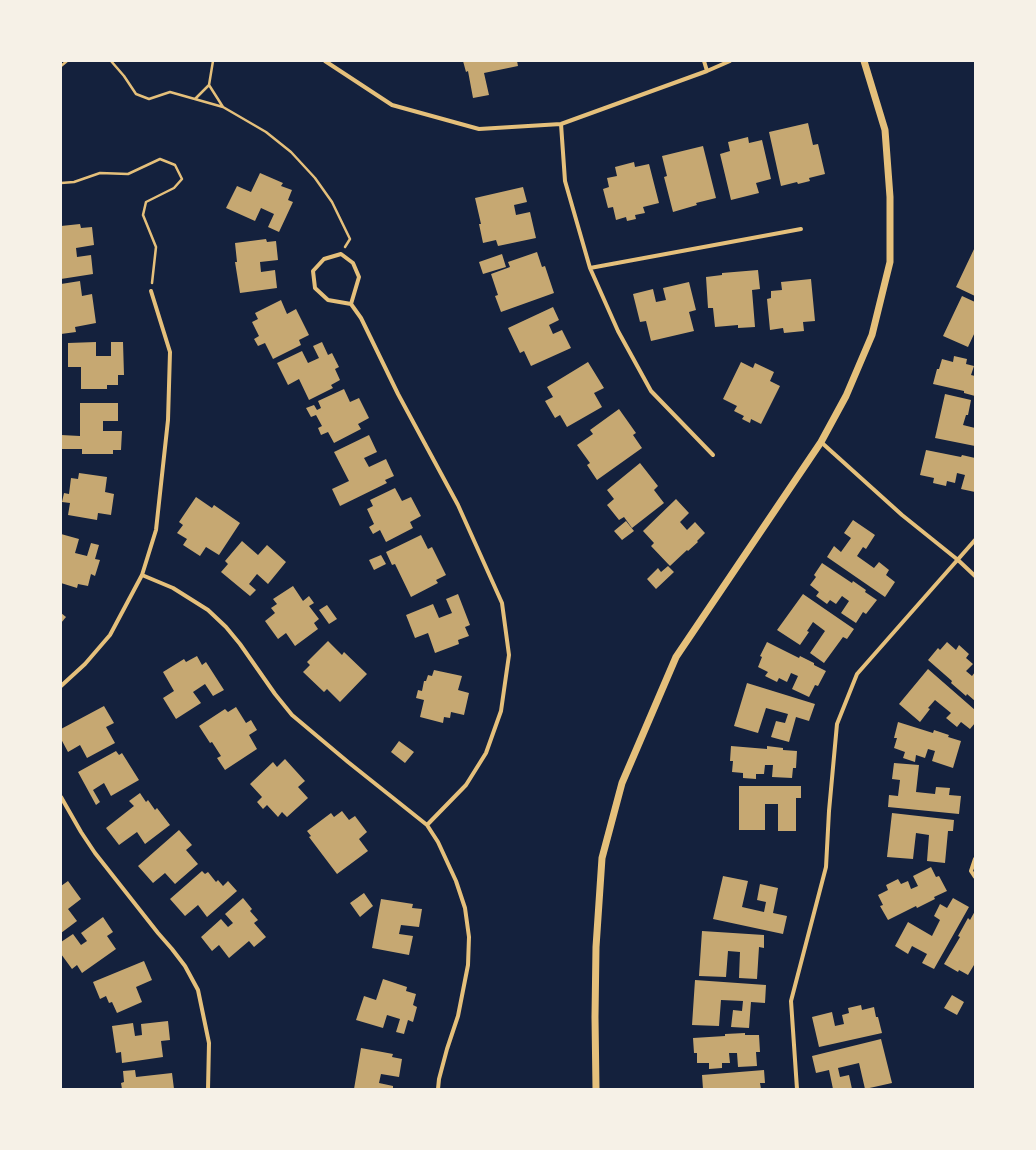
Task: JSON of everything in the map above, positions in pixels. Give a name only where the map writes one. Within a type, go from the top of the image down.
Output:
[{"type":"street","points":[[325,61],[392,105],[479,129],[561,124],[708,71],[730,61]]},
{"type":"street","points":[[704,61],[708,71]]},
{"type":"street","points":[[596,1089],[596,947],[602,858],[622,783],[676,657],[821,442],[846,396],[872,335],[890,262],[890,197],[885,130],[864,61]]},
{"type":"street","points":[[561,124],[565,181],[590,268],[618,332],[651,391],[713,455]]},
{"type":"street","points":[[590,268],[801,229]]},
{"type":"street","points":[[351,304],[359,277],[353,263],[340,254],[324,259],[313,271],[315,288],[328,300],[351,304],[361,318],[398,394],[458,505],[502,603],[509,655],[501,711],[486,753],[466,785],[427,825]]},
{"type":"street","points":[[61,686],[85,664],[110,635],[142,575],[156,530],[168,420],[170,352],[151,291]]},
{"type":"street","points":[[821,442],[902,515],[958,560],[975,576]]},
{"type":"street","points":[[797,1089],[791,1001],[826,867],[829,810],[837,724],[857,674],[975,540]]},
{"type":"street","points":[[142,575],[173,588],[208,610],[226,627],[240,644],[275,694],[292,715],[427,825],[438,842],[456,881],[465,908],[469,937],[468,964],[458,1016],[447,1049],[439,1079],[438,1089]]},
{"type":"street","points":[[61,797],[95,853],[185,966],[198,990],[209,1043],[208,1089]]},
{"type":"street","points":[[975,859],[971,871],[975,877]]},
{"type":"path","points":[[61,66],[67,61]]},
{"type":"path","points":[[112,61],[136,94],[149,99],[170,92],[223,107],[266,132],[291,152],[315,178],[332,202],[350,239],[340,254]]},
{"type":"path","points":[[195,99],[209,85],[213,61]]},
{"type":"path","points":[[209,85],[223,107]]},
{"type":"path","points":[[61,183],[74,182],[100,173],[128,174],[160,159],[175,164],[182,179],[174,188],[146,202],[143,215],[156,247],[151,291]]},
{"type":"building","points":[[463,61],[517,61],[518,66],[484,73],[489,95],[473,98],[468,71],[466,72]]},
{"type":"building","points":[[808,123],[813,145],[818,144],[825,174],[809,178],[810,181],[798,184],[797,182],[781,186],[769,132]]},
{"type":"building","points":[[748,137],[749,143],[762,140],[771,179],[756,183],[759,193],[731,200],[720,154],[730,151],[728,142]]},
{"type":"building","points":[[703,146],[716,198],[696,203],[697,205],[673,212],[664,177],[667,176],[662,156]]},
{"type":"building","points":[[634,162],[635,167],[649,164],[659,203],[643,207],[645,213],[635,215],[636,219],[627,221],[626,217],[616,220],[613,207],[608,208],[603,189],[609,187],[607,178],[617,176],[615,167]]},
{"type":"building","points":[[260,173],[283,183],[281,186],[292,190],[288,200],[293,202],[279,232],[268,227],[274,214],[261,208],[255,221],[226,208],[237,186],[251,192]]},
{"type":"building","points":[[523,187],[527,202],[514,205],[516,215],[530,212],[536,238],[498,246],[496,240],[483,243],[479,224],[481,224],[475,198]]},
{"type":"building","points":[[80,224],[81,228],[92,227],[94,245],[76,248],[77,257],[91,255],[93,274],[61,279],[61,226]]},
{"type":"building","points":[[266,239],[267,242],[276,241],[278,260],[260,262],[261,272],[275,270],[277,288],[240,293],[235,262],[237,262],[235,243]]},
{"type":"building","points":[[975,247],[975,296],[956,287]]},
{"type":"building","points":[[537,252],[542,267],[545,266],[554,293],[501,312],[495,296],[498,295],[491,274],[510,267],[508,262]]},
{"type":"building","points":[[502,254],[506,267],[483,274],[479,262]]},
{"type":"building","points":[[758,270],[760,289],[752,290],[755,327],[738,328],[738,325],[715,327],[713,308],[708,308],[706,277],[722,275],[722,273]]},
{"type":"building","points":[[811,279],[815,321],[803,322],[804,331],[784,333],[783,328],[770,330],[767,299],[771,298],[771,291],[782,290],[781,282]]},
{"type":"building","points":[[80,281],[82,296],[92,294],[96,323],[75,327],[76,332],[61,334],[61,284]]},
{"type":"building","points":[[689,282],[696,310],[689,312],[694,331],[651,341],[646,321],[640,322],[633,294],[653,289],[656,302],[666,300],[663,288]]},
{"type":"building","points":[[962,296],[975,302],[975,332],[968,347],[943,336]]},
{"type":"building","points":[[281,300],[287,314],[296,309],[309,335],[299,340],[301,345],[273,359],[265,343],[258,346],[254,339],[259,336],[252,322],[258,319],[255,313]]},
{"type":"building","points":[[553,307],[559,320],[549,325],[553,334],[562,330],[571,348],[531,366],[524,351],[520,353],[508,328]]},
{"type":"building","points":[[96,342],[96,356],[111,356],[111,342],[123,342],[124,375],[118,375],[118,385],[107,385],[107,389],[81,389],[81,367],[68,367],[68,343]]},
{"type":"building","points":[[322,342],[328,355],[332,353],[339,367],[335,369],[340,380],[331,385],[333,388],[309,400],[299,379],[288,385],[277,363],[302,351],[308,363],[319,358],[313,346]]},
{"type":"building","points":[[954,356],[967,359],[966,364],[974,366],[971,375],[975,376],[975,396],[964,393],[964,391],[933,384],[937,369],[939,369],[942,359],[953,362]]},
{"type":"building","points":[[588,362],[604,388],[594,393],[602,407],[567,427],[560,415],[555,418],[545,401],[553,397],[547,387]]},
{"type":"building","points":[[741,362],[753,368],[755,363],[774,372],[770,381],[780,386],[761,424],[751,419],[750,423],[742,419],[744,416],[734,411],[737,406],[723,399]]},
{"type":"building","points":[[344,389],[350,402],[359,398],[369,418],[358,424],[361,429],[334,443],[328,432],[321,435],[318,428],[322,426],[316,415],[311,417],[306,408],[314,405],[317,410],[321,408],[318,401]]},
{"type":"building","points":[[945,394],[971,400],[968,415],[966,415],[963,425],[975,428],[975,446],[935,438]]},
{"type":"building","points":[[80,403],[118,403],[118,421],[103,421],[103,431],[122,431],[121,450],[113,450],[113,454],[82,454],[82,449],[61,449],[61,435],[80,436]]},
{"type":"building","points":[[619,409],[636,433],[633,435],[642,448],[597,480],[587,465],[590,463],[577,445],[593,434],[590,430]]},
{"type":"building","points":[[369,435],[377,452],[364,458],[369,467],[386,459],[394,476],[385,480],[387,483],[340,506],[332,489],[349,481],[334,452]]},
{"type":"building","points":[[926,450],[961,457],[962,455],[975,458],[975,492],[961,489],[965,475],[957,473],[955,483],[947,481],[946,486],[933,483],[934,478],[920,475]]},
{"type":"building","points":[[640,463],[658,486],[654,490],[664,503],[632,528],[624,517],[619,520],[607,505],[614,499],[607,490]]},
{"type":"building","points":[[79,473],[107,477],[105,492],[114,494],[111,515],[98,513],[97,520],[68,515],[70,503],[62,502],[64,493],[69,494],[71,478],[78,479]]},
{"type":"building","points":[[395,488],[402,501],[411,497],[421,516],[410,522],[413,528],[386,542],[380,530],[373,534],[369,527],[374,524],[367,509],[373,506],[370,500]]},
{"type":"building","points":[[196,497],[212,508],[214,505],[240,523],[219,555],[206,547],[200,556],[183,545],[187,539],[177,533],[183,525],[179,522]]},
{"type":"building","points":[[676,499],[689,513],[680,522],[687,530],[695,522],[705,533],[697,541],[698,542],[670,566],[651,546],[654,543],[643,531]]},
{"type":"building","points":[[853,520],[875,535],[866,549],[863,547],[857,556],[874,568],[879,562],[889,570],[886,575],[895,582],[885,597],[827,557],[834,546],[841,552],[851,538],[844,533]]},
{"type":"building","points":[[626,521],[634,531],[622,540],[614,531]]},
{"type":"building","points":[[61,534],[79,539],[75,553],[87,556],[91,543],[99,545],[95,559],[100,560],[95,576],[91,574],[88,586],[78,584],[77,588],[61,583]]},
{"type":"building","points":[[421,535],[428,549],[432,547],[446,575],[436,580],[438,583],[411,597],[395,564],[392,565],[386,552]]},
{"type":"building","points":[[242,541],[258,555],[267,545],[286,562],[268,584],[257,574],[249,584],[256,590],[250,596],[221,572],[228,564],[225,561]]},
{"type":"building","points":[[381,555],[386,564],[374,570],[369,560]]},
{"type":"building","points":[[822,563],[852,583],[853,581],[877,600],[866,614],[863,612],[856,623],[841,613],[849,601],[842,596],[836,604],[830,600],[827,604],[816,596],[819,592],[810,585],[816,577],[814,575]]},
{"type":"building","points":[[668,566],[674,572],[656,589],[647,579],[658,568],[661,572]]},
{"type":"building","points":[[293,586],[303,601],[309,596],[314,603],[309,606],[319,619],[314,623],[318,629],[295,646],[286,633],[278,639],[265,621],[275,613],[271,608],[277,604],[273,599]]},
{"type":"building","points":[[458,594],[470,625],[465,627],[469,636],[458,640],[459,644],[435,653],[428,633],[415,638],[406,615],[433,604],[439,618],[452,613],[446,599]]},
{"type":"building","points":[[803,594],[854,629],[847,639],[843,637],[824,663],[810,653],[825,631],[813,622],[807,631],[809,632],[800,645],[777,630]]},
{"type":"building","points":[[327,605],[337,619],[329,624],[319,610]]},
{"type":"building","points":[[61,613],[66,617],[61,623]]},
{"type":"building","points":[[328,641],[342,655],[344,652],[367,674],[340,702],[327,689],[324,692],[303,672],[310,665],[307,662]]},
{"type":"building","points":[[767,642],[799,658],[800,656],[826,671],[818,686],[815,685],[809,697],[792,689],[798,676],[791,673],[787,682],[779,678],[777,682],[765,676],[768,672],[758,667],[762,657],[760,656]]},
{"type":"building","points":[[947,642],[956,650],[959,645],[969,654],[966,658],[973,664],[966,671],[972,676],[975,672],[975,701],[967,694],[966,696],[951,683],[952,681],[928,660],[938,648],[940,650]]},
{"type":"building","points":[[197,656],[202,665],[206,662],[224,690],[213,696],[205,684],[193,692],[201,703],[176,719],[163,698],[174,691],[163,672],[184,659],[186,662]]},
{"type":"building","points":[[928,669],[975,710],[975,723],[970,729],[961,722],[957,727],[946,718],[951,713],[935,700],[928,708],[930,709],[920,722],[899,704]]},
{"type":"building","points":[[434,670],[462,676],[458,690],[469,693],[464,715],[451,712],[450,718],[444,717],[443,723],[420,717],[424,700],[416,698],[418,690],[422,691],[424,681],[426,681],[428,675],[432,676]]},
{"type":"building","points":[[747,683],[815,704],[809,721],[796,717],[789,742],[771,737],[776,721],[785,723],[788,714],[766,708],[758,733],[734,726]]},
{"type":"building","points":[[104,706],[114,723],[106,727],[115,743],[87,758],[80,745],[68,752],[61,739],[61,729]]},
{"type":"building","points":[[236,707],[246,723],[251,720],[257,730],[249,735],[257,749],[225,770],[217,758],[221,756],[199,726],[225,709],[228,712]]},
{"type":"building","points":[[898,722],[933,733],[934,730],[949,735],[948,737],[961,741],[953,768],[932,761],[935,751],[928,749],[925,758],[916,755],[915,762],[903,758],[905,752],[894,748],[897,738],[894,738]]},
{"type":"building","points":[[399,741],[414,752],[405,763],[391,752]]},
{"type":"building","points":[[731,746],[767,749],[767,746],[783,748],[783,750],[797,751],[796,768],[793,768],[792,778],[772,777],[773,765],[765,765],[764,774],[756,774],[756,779],[743,778],[743,773],[732,772],[733,761],[730,761]]},
{"type":"building","points":[[116,751],[119,755],[122,753],[139,780],[111,796],[104,783],[93,790],[100,802],[96,805],[78,772]]},
{"type":"building","points":[[285,759],[305,781],[298,787],[308,798],[287,817],[282,812],[278,817],[267,805],[263,809],[257,802],[262,797],[250,784],[273,762],[277,767]]},
{"type":"building","points":[[894,763],[919,765],[916,792],[935,794],[936,787],[950,788],[949,795],[961,796],[959,814],[888,807],[889,795],[898,796],[900,780],[892,779]]},
{"type":"building","points":[[739,786],[801,786],[801,798],[796,798],[796,831],[778,831],[778,804],[765,804],[765,830],[739,830]]},
{"type":"building","points":[[140,793],[146,802],[148,800],[155,810],[157,808],[170,825],[145,844],[137,832],[119,845],[106,828],[134,806],[129,801]]},
{"type":"building","points":[[342,811],[349,820],[355,816],[367,832],[359,839],[368,851],[337,874],[309,837],[311,836],[307,831],[331,813],[334,817]]},
{"type":"building","points":[[892,813],[954,820],[953,831],[948,831],[945,863],[927,861],[929,835],[916,833],[913,859],[887,857]]},
{"type":"building","points":[[179,830],[192,845],[186,850],[198,864],[175,884],[165,873],[153,883],[138,866]]},
{"type":"building","points":[[931,867],[936,877],[939,876],[947,891],[917,908],[916,906],[888,920],[880,906],[883,905],[878,895],[888,890],[886,885],[898,879],[901,884],[908,881],[911,889],[918,886],[913,876]]},
{"type":"building","points":[[202,871],[205,874],[208,872],[216,882],[218,880],[223,886],[228,881],[237,891],[207,917],[198,905],[185,916],[170,899]]},
{"type":"building","points":[[723,876],[748,881],[742,907],[764,912],[766,902],[757,900],[760,884],[778,888],[773,913],[787,916],[783,934],[713,919]]},
{"type":"building","points":[[68,881],[81,899],[68,909],[77,921],[61,933],[61,886]]},
{"type":"building","points":[[364,893],[373,906],[360,917],[350,903]]},
{"type":"building","points":[[243,898],[252,909],[250,911],[258,920],[254,923],[266,937],[254,947],[249,941],[229,958],[219,945],[212,951],[201,937],[221,919],[228,927],[233,923],[225,914]]},
{"type":"building","points":[[953,898],[969,907],[934,969],[922,963],[927,954],[912,946],[908,954],[895,946],[908,922],[932,936],[940,920],[934,916],[940,904],[947,908]]},
{"type":"building","points":[[381,899],[413,904],[412,908],[422,909],[419,927],[401,925],[399,934],[413,936],[409,955],[372,948]]},
{"type":"building","points":[[975,911],[975,966],[974,965],[968,975],[959,970],[958,972],[944,964],[960,937],[958,936],[968,918],[970,920]]},
{"type":"building","points":[[103,917],[113,932],[107,936],[116,949],[82,973],[77,965],[72,969],[61,954],[61,942],[73,934],[81,945],[87,941],[81,933]]},
{"type":"building","points":[[702,931],[764,935],[764,948],[759,947],[757,979],[739,978],[740,952],[728,951],[726,977],[699,976]]},
{"type":"building","points":[[144,961],[152,980],[136,987],[142,1002],[117,1013],[112,1002],[109,1003],[106,996],[100,999],[93,982]]},
{"type":"building","points":[[383,979],[407,987],[406,991],[416,994],[413,1005],[417,1007],[413,1022],[408,1020],[404,1034],[396,1032],[400,1019],[387,1015],[383,1028],[356,1020],[364,996],[376,1000]]},
{"type":"building","points":[[695,980],[766,985],[765,1003],[751,1002],[749,1028],[731,1027],[733,1010],[742,1011],[743,1001],[721,1000],[719,1026],[692,1025]]},
{"type":"building","points":[[952,995],[964,1002],[957,1015],[944,1008]]},
{"type":"building","points":[[861,1005],[862,1010],[874,1007],[882,1033],[819,1047],[812,1017],[832,1012],[835,1026],[844,1024],[842,1015],[849,1013],[848,1008]]},
{"type":"building","points":[[168,1021],[170,1040],[161,1041],[163,1057],[122,1063],[121,1052],[116,1053],[112,1026],[133,1023],[135,1036],[142,1035],[141,1024]]},
{"type":"building","points":[[745,1033],[745,1035],[759,1035],[760,1052],[756,1052],[757,1066],[738,1067],[737,1053],[729,1053],[730,1063],[722,1063],[722,1068],[709,1069],[709,1063],[697,1063],[697,1053],[694,1053],[693,1038]]},
{"type":"building","points":[[881,1039],[892,1083],[865,1089],[859,1063],[838,1068],[840,1077],[849,1075],[852,1089],[833,1089],[829,1070],[816,1073],[812,1056]]},
{"type":"building","points":[[361,1048],[393,1054],[392,1057],[402,1059],[399,1077],[381,1074],[379,1083],[393,1086],[393,1089],[354,1089]]},
{"type":"building","points":[[135,1070],[136,1077],[172,1073],[174,1089],[122,1089],[121,1083],[124,1082],[123,1071]]},
{"type":"building","points":[[764,1070],[765,1083],[760,1083],[761,1089],[703,1089],[702,1075]]}]
